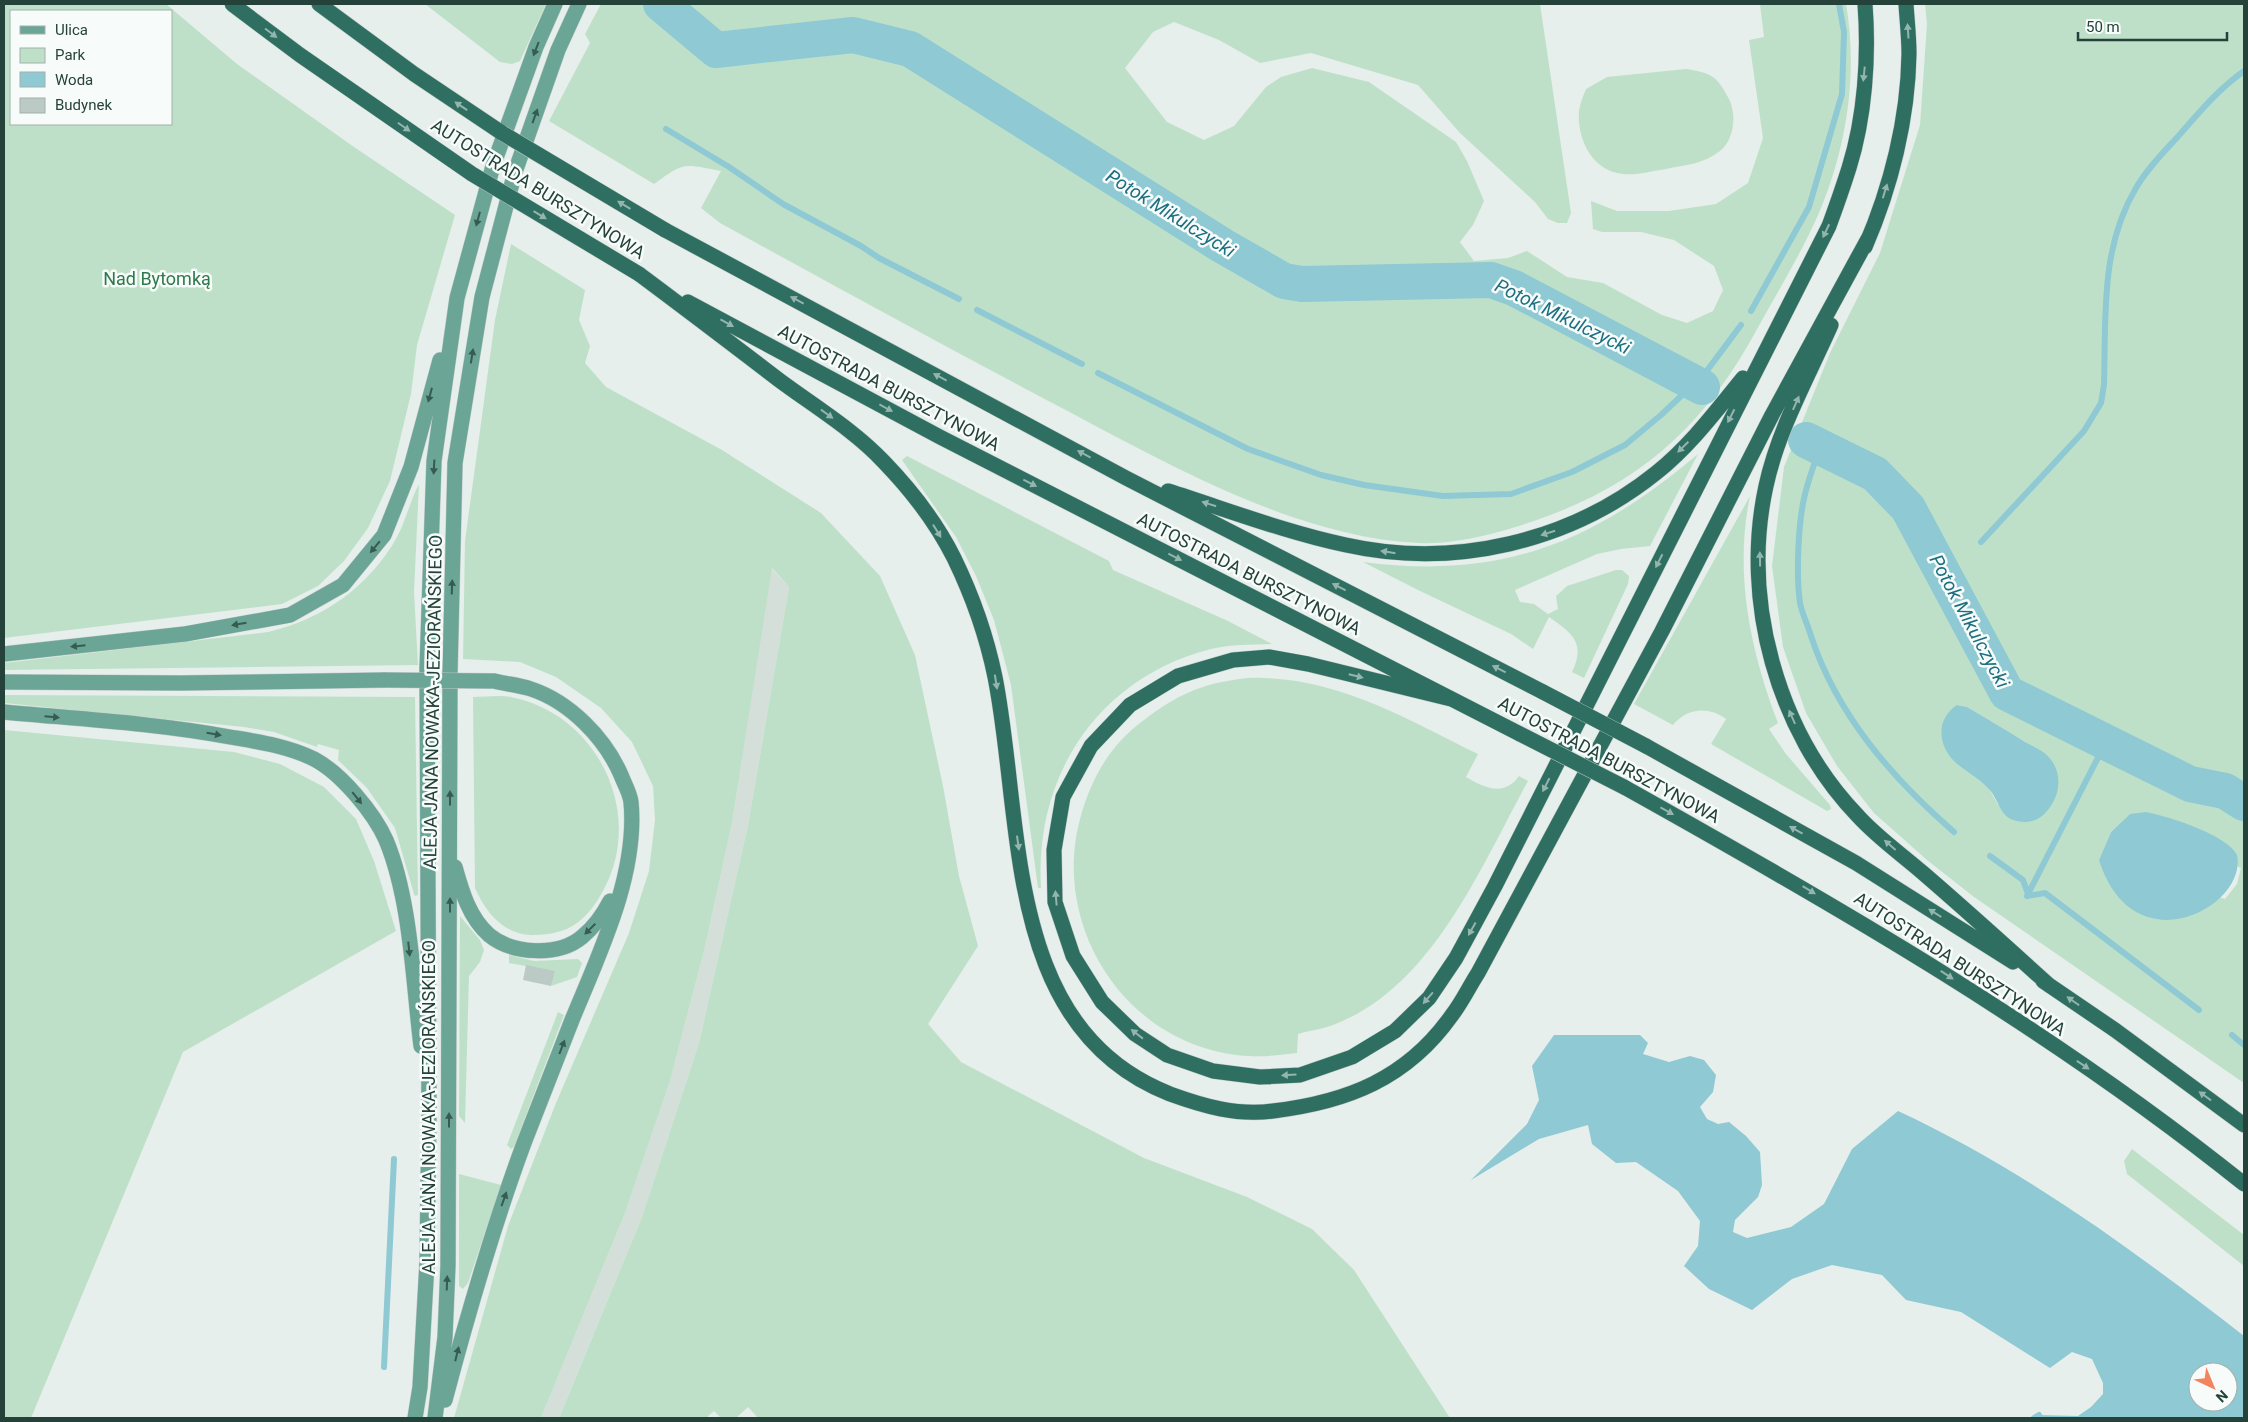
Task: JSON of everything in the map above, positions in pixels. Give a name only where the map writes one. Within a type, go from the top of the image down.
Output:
[{"type":"highway","name":"AUTOSTRADA BURSZTYNOWA","points":[[232,4],[300,55],[472,174],[639,274],[763,343],[931,432],[1624,787],[1804,887],[1927,962],[2087,1068],[2244,1184]]},
{"type":"highway","name":"AUTOSTRADA BURSZTYNOWA","points":[[319,4],[414,74],[502,133],[666,230],[1126,478],[1646,746],[1856,864],[2050,986],[2244,1125]]},
{"type":"highway","points":[[1451,699],[1308,664],[1269,657],[1233,660],[1178,676],[1130,705],[1091,746],[1063,797],[1054,850],[1055,902],[1073,956],[1102,1002],[1136,1034],[1167,1055],[1213,1071],[1260,1077],[1300,1075],[1352,1057],[1395,1031],[1429,998],[1456,958],[1495,886],[1761,357],[1829,226],[1850,166],[1861,112],[1865,65],[1866,4]]},
{"type":"highway","points":[[1906,4],[1909,53],[1905,106],[1895,157],[1869,237],[1781,438],[1766,486],[1759,542],[1760,602],[1771,658],[1786,704],[1805,746],[1858,816],[2050,986]]},
{"type":"highway","points":[[639,274],[837,422],[883,460],[924,510],[954,557],[975,607],[995,675],[1028,909],[1041,956],[1048,972],[1058,994],[1080,1027],[1111,1058],[1150,1086],[1204,1107],[1259,1113],[1310,1107],[1361,1091],[1391,1074],[1422,1049],[1452,1016],[1478,973],[1662,631],[1772,415],[1869,237]]},
{"type":"highway","points":[[1126,478],[1346,545],[1404,554],[1457,553],[1515,543],[1568,526],[1617,501],[1657,472],[1696,435],[1761,357]]},
{"type":"main road","name":"ALEJA JANA NOWAKA-JEZIORAŃSKIEGO","points":[[415,1418],[420,1387],[427,1271],[429,1112],[427,668],[434,461],[457,298],[493,166],[536,47],[555,4]]},
{"type":"main road","name":"ALEJA JANA NOWAKA-JEZIORAŃSKIEGO","points":[[435,1418],[445,1337],[448,1265],[450,636],[455,463],[482,297],[512,182],[558,50],[579,4]]},
{"type":"main road","points":[[4,654],[186,634],[290,615],[343,586],[384,535],[411,467],[457,298]]},
{"type":"main road","points":[[4,682],[494,681],[531,689],[562,704],[590,728],[614,760],[631,800],[630,836],[624,874],[607,935],[499,1212],[474,1290],[441,1418]]},
{"type":"main road","points":[[4,712],[192,730],[284,747],[315,760],[334,774],[357,796],[386,840],[393,863],[405,910],[429,1112]]},
{"type":"main road","points":[[450,847],[460,885],[470,912],[489,935],[516,948],[538,951],[560,948],[581,939],[601,918],[624,874]]},
{"type":"shaded area","points":[[771,568],[789,587],[748,825],[699,1043],[642,1217],[559,1418],[541,1418],[625,1213],[670,1081],[705,947],[732,823]]},
{"type":"green space","name":"Nad Bytomką","points":[[4,4],[166,4],[237,64],[354,147],[455,215],[417,345],[411,394],[390,481],[368,528],[344,561],[318,586],[282,604],[4,638]]},
{"type":"green space","points":[[425,4],[546,4],[520,61],[512,64],[500,62]]},
{"type":"green space","points":[[601,4],[1540,4],[1571,213],[1567,223],[1558,223],[1548,219],[1535,202],[1460,133],[1418,85],[1311,53],[1260,63],[1219,40],[1174,22],[1153,32],[1125,68],[1167,122],[1204,140],[1234,126],[1266,87],[1281,77],[1312,68],[1369,82],[1456,142],[1467,161],[1484,201],[1473,225],[1460,242],[1474,261],[1508,258],[1527,251],[1567,277],[1603,283],[1662,315],[1687,323],[1713,311],[1723,290],[1714,266],[1674,240],[1641,232],[1602,232],[1593,229],[1591,201],[1617,211],[1669,211],[1716,204],[1748,183],[1763,138],[1749,40],[1764,37],[1760,4],[1846,4],[1851,56],[1850,82],[1844,134],[1838,159],[1814,224],[1790,271],[1735,367],[1712,399],[1687,427],[1660,452],[1631,474],[1599,493],[1564,510],[1487,535],[1459,541],[1419,543],[1372,538],[1326,527],[1279,512],[1188,473],[975,362],[720,223],[701,208],[721,171],[685,166],[672,171],[654,184],[549,121],[590,43],[585,34]]},
{"type":"green space","points":[[1925,4],[2244,4],[2244,1083],[1974,897],[1927,860],[1874,813],[1837,766],[1806,713],[1783,647],[1772,566],[1784,467],[1830,353],[1880,253],[1920,125],[1927,24]],"holes":[[[1957,705],[1967,707],[2048,756],[2057,773],[1998,805],[1989,788]],[[2130,814],[2241,868],[2237,884],[2225,899],[2099,860],[2111,832]]]},
{"type":"green space","points":[[1686,69],[1702,72],[1713,77],[1721,85],[1729,99],[1733,112],[1733,127],[1725,146],[1714,155],[1701,161],[1642,173],[1617,173],[1599,164],[1587,149],[1580,131],[1579,111],[1586,89],[1607,77]]},
{"type":"green space","points":[[511,244],[585,290],[579,320],[590,346],[585,363],[606,387],[722,450],[821,513],[880,576],[915,655],[943,786],[959,876],[978,946],[928,1024],[961,1062],[1144,1158],[1247,1197],[1312,1229],[1354,1270],[1450,1418],[758,1418],[748,1407],[736,1418],[721,1418],[714,1411],[706,1418],[559,1418],[642,1217],[699,1043],[748,825],[789,587],[772,568],[732,823],[705,947],[670,1081],[625,1213],[541,1418],[454,1418],[508,1226],[556,1103],[629,933],[649,871],[655,820],[653,786],[632,742],[601,708],[556,677],[520,662],[463,659],[465,541],[495,320]]},
{"type":"green space","points":[[1698,454],[1650,546],[1597,554],[1515,590],[1520,602],[1534,604],[1548,614],[1558,609],[1556,596],[1567,586],[1616,570],[1622,570],[1629,576],[1628,584],[1584,678],[1572,672],[1578,653],[1574,640],[1564,628],[1549,617],[1533,649],[1511,634],[1363,562],[1413,566],[1459,565],[1502,559],[1543,548],[1582,532],[1621,511],[1659,485]]},
{"type":"green space","points":[[907,456],[1109,561],[1113,570],[1228,621],[1272,644],[1219,647],[1172,663],[1137,682],[1107,707],[1082,736],[1062,770],[1049,806],[1042,846],[1041,888],[1038,888],[1011,685],[994,620],[976,576],[956,537],[902,460]]},
{"type":"green space","points":[[419,484],[414,592],[418,665],[4,670],[4,663],[268,632],[307,619],[343,598],[373,571],[397,537]]},
{"type":"green space","points":[[1750,496],[1745,525],[1744,582],[1753,639],[1768,695],[1778,723],[1769,729],[1786,754],[1830,805],[1831,809],[1827,811],[1711,744],[1726,719],[1719,715],[1705,711],[1691,712],[1673,725],[1634,704]]},
{"type":"green space","points":[[1247,678],[1279,679],[1309,683],[1367,701],[1394,713],[1478,754],[1466,777],[1487,787],[1494,789],[1507,787],[1519,776],[1528,781],[1470,888],[1448,924],[1423,957],[1395,986],[1363,1010],[1327,1027],[1298,1034],[1297,1053],[1266,1056],[1248,1056],[1205,1048],[1166,1031],[1133,1006],[1106,974],[1087,937],[1076,897],[1074,855],[1082,812],[1092,785],[1113,749],[1133,729],[1179,697],[1208,685]]},
{"type":"green space","points":[[4,695],[415,697],[418,895],[415,896],[414,894],[395,828],[367,788],[338,760],[339,750],[318,744],[317,747],[274,732],[244,727],[4,703]]},
{"type":"green space","points":[[473,697],[511,697],[541,707],[568,723],[589,745],[605,770],[615,799],[619,829],[615,859],[598,900],[584,918],[567,929],[533,935],[513,931],[505,927],[490,913],[475,888]]},
{"type":"green space","points":[[4,730],[234,752],[280,764],[324,787],[356,819],[374,861],[396,931],[183,1052],[31,1418],[4,1418]]},
{"type":"green space","points":[[460,916],[480,940],[484,950],[480,962],[469,976],[465,1123],[459,1116]]},
{"type":"green space","points":[[509,955],[534,961],[578,959],[582,963],[577,977],[551,986],[554,971],[509,963]]},
{"type":"green space","points":[[558,1012],[564,1015],[514,1147],[511,1149],[507,1145]]},
{"type":"green space","points":[[2132,1149],[2244,1235],[2244,1266],[2127,1174],[2124,1161]]},
{"type":"green space","points":[[459,1174],[501,1185],[468,1283],[463,1289],[459,1286]]},
{"type":"water","points":[[1957,705],[1967,707],[2040,750],[2053,762],[2058,776],[2057,791],[2052,805],[2040,818],[2028,822],[2009,818],[1988,788],[1949,755],[1942,740],[1942,724],[1945,717]]},
{"type":"water","points":[[2146,812],[2182,822],[2210,834],[2222,840],[2237,855],[2236,875],[2225,893],[2207,908],[2185,918],[2161,920],[2136,912],[2115,893],[2099,860],[2111,832],[2130,814]]},
{"type":"water","points":[[1554,1035],[1640,1035],[1648,1043],[1643,1054],[1669,1062],[1690,1056],[1704,1060],[1716,1075],[1713,1092],[1700,1107],[1707,1119],[1718,1124],[1729,1122],[1746,1136],[1760,1152],[1762,1185],[1758,1197],[1735,1220],[1733,1232],[1747,1238],[1791,1227],[1824,1204],[1852,1149],[1898,1111],[1990,1159],[2034,1186],[2120,1243],[2244,1336],[2244,1418],[2038,1418],[2039,1415],[2078,1416],[2091,1407],[2103,1394],[2103,1383],[2092,1359],[2072,1352],[2050,1368],[1961,1312],[1906,1300],[1882,1275],[1832,1265],[1792,1279],[1752,1310],[1709,1289],[1684,1266],[1698,1246],[1700,1221],[1678,1191],[1636,1162],[1616,1163],[1592,1144],[1588,1125],[1539,1139],[1471,1180],[1527,1124],[1539,1100],[1532,1066]]},
{"type":"building","points":[[526,965],[555,971],[551,986],[523,980]]},
{"type":"waterway","name":"Potok Mikulczycki","points":[[661,4],[716,50],[853,35],[910,49],[1223,246],[1284,281],[1302,284],[1491,280],[1514,288],[1702,387]]},
{"type":"waterway","points":[[1751,311],[1809,207],[1842,94],[1844,32],[1839,4]]},
{"type":"waterway","points":[[1981,542],[2084,431],[2101,403],[2104,385],[2107,284],[2111,259],[2124,211],[2136,188],[2152,166],[2204,108],[2219,92],[2244,71]]},
{"type":"waterway","points":[[666,129],[729,167],[783,204],[861,246],[879,258],[959,299]]},
{"type":"waterway","points":[[977,310],[1082,364]]},
{"type":"waterway","points":[[1697,384],[1741,325]]},
{"type":"waterway","points":[[1098,373],[1248,449],[1321,475],[1364,485],[1443,496],[1511,494],[1572,472],[1625,445],[1695,383]]},
{"type":"waterway","name":"Potok Mikulczycki","points":[[1806,440],[1875,474],[1908,508],[2007,693],[2190,784],[2225,791],[2244,803]]},
{"type":"waterway","points":[[1820,447],[1805,494],[1799,533],[1799,591],[1804,615],[1822,665],[1851,718],[1888,767],[1909,790],[1954,832]]},
{"type":"waterway","points":[[2027,896],[2106,742]]},
{"type":"waterway","points":[[1990,856],[2023,880],[2028,894]]},
{"type":"waterway","points":[[2027,896],[2045,893],[2199,1010]]},
{"type":"waterway","points":[[2232,1035],[2244,1045]]},
{"type":"waterway","points":[[384,1367],[394,1159]]},
{"type":"waterway","points":[[2034,1418],[2039,1415]]}]
